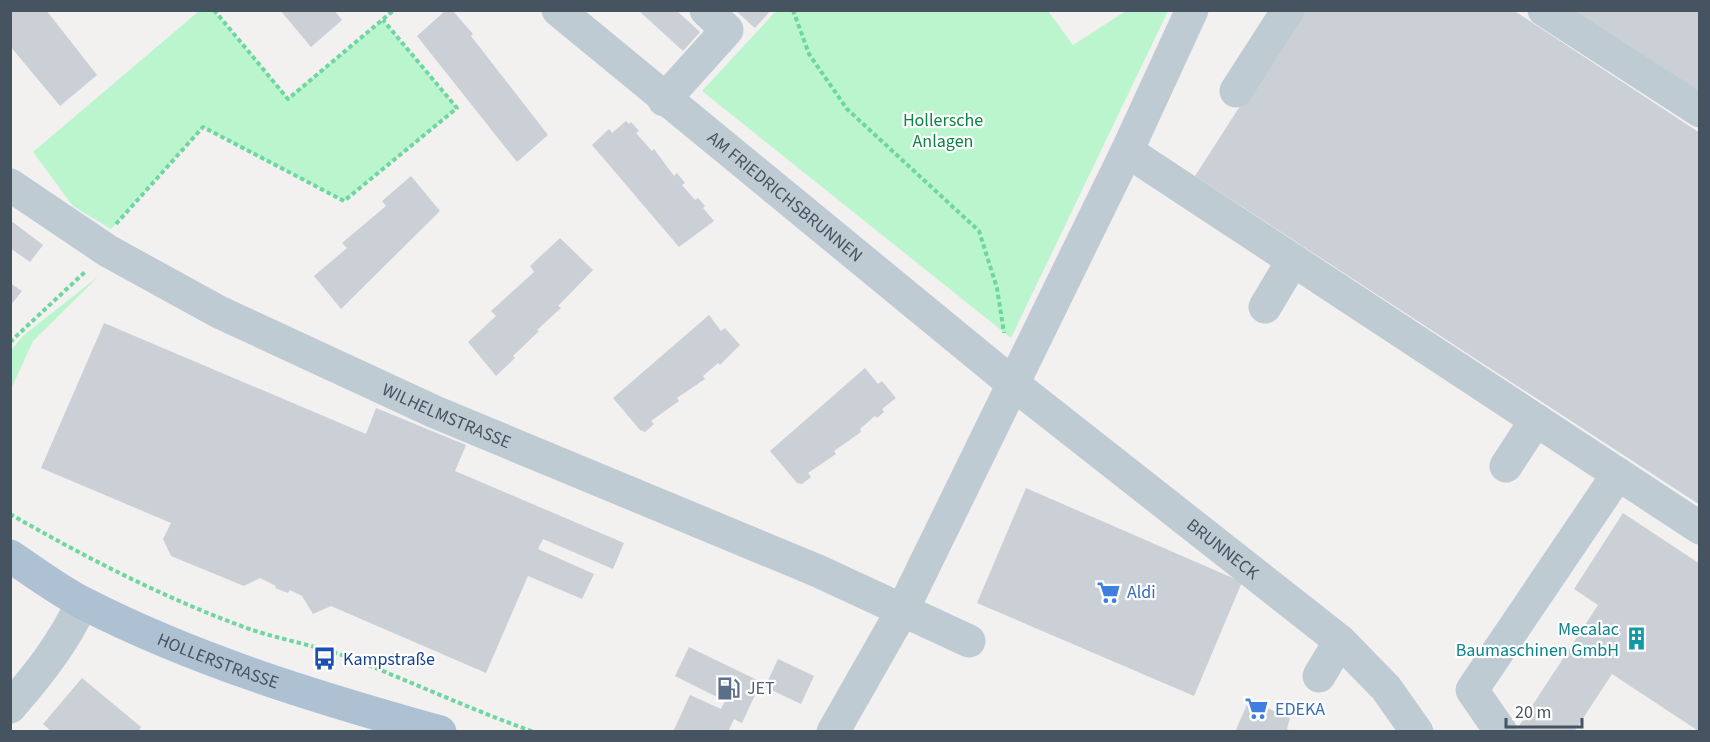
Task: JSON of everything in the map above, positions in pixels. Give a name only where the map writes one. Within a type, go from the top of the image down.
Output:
[{"type":"main road","name":"HOLLERSTRASSE","points":[[10,556],[82,603],[225,665],[347,706],[440,732]]},
{"type":"street","name":"AM FRIEDRICHSBRUNNEN","points":[[558,10],[664,100],[1012,383]]},
{"type":"street","points":[[664,100],[727,30],[706,10]]},
{"type":"street","points":[[833,732],[902,611],[1127,151],[1192,10]]},
{"type":"street","points":[[1236,90],[1288,10]]},
{"type":"street","points":[[1544,10],[1700,111]]},
{"type":"street","points":[[1127,151],[1700,528]]},
{"type":"street","name":"WILHELMSTRASSE","points":[[10,185],[103,248],[219,312],[435,412],[818,571],[969,641]]},
{"type":"street","points":[[1265,307],[1293,260]]},
{"type":"street","name":"BRUNNECK","points":[[1012,383],[1340,641],[1386,688],[1417,732]]},
{"type":"street","points":[[1506,466],[1536,420]]},
{"type":"street","points":[[1501,732],[1472,690],[1618,474]]},
{"type":"street","points":[[10,707],[40,673],[66,636],[82,603]]},
{"type":"street","points":[[1319,676],[1340,641]]},
{"type":"path","points":[[214,10],[288,99],[394,10]]},
{"type":"path","points":[[794,10],[809,54],[847,109],[979,231],[997,288],[1004,336]]},
{"type":"path","points":[[10,342],[103,248],[203,127],[344,201],[457,108],[383,20]]},
{"type":"path","points":[[10,514],[149,588],[244,627],[350,658],[486,715],[534,732]]},
{"type":"green space","points":[[199,11],[214,11],[288,98],[383,20],[457,108],[344,201],[203,127],[111,229],[73,206],[33,152]]},
{"type":"green space","name":"Hollersche Anlagen","points":[[776,11],[1048,11],[1073,45],[1126,11],[1168,11],[1011,338],[702,91]]},
{"type":"green space","points":[[99,276],[33,341],[11,389],[11,350],[24,335]]},
{"type":"building","points":[[10,10],[46,10],[97,75],[60,106],[10,46]]},
{"type":"building","points":[[280,10],[334,10],[342,20],[311,47]]},
{"type":"building","points":[[446,10],[452,10],[473,34],[471,36],[548,135],[517,162],[417,36]]},
{"type":"building","points":[[638,10],[676,10],[700,32],[683,51]]},
{"type":"building","points":[[735,10],[771,10],[755,28]]},
{"type":"building","points":[[1302,10],[1513,10],[1700,133],[1700,505],[1195,176]]},
{"type":"building","points":[[1574,10],[1700,10],[1700,92]]},
{"type":"building","points":[[626,121],[629,124],[631,122],[639,131],[636,133],[652,151],[654,149],[674,176],[677,173],[685,183],[682,185],[695,200],[698,198],[714,221],[679,247],[592,145],[609,129],[612,133]]},
{"type":"building","points":[[411,176],[440,211],[341,309],[314,276],[347,248],[342,243],[386,206],[382,201]]},
{"type":"building","points":[[10,220],[43,245],[30,262],[10,248]]},
{"type":"building","points":[[560,238],[593,270],[558,306],[561,308],[537,330],[539,331],[496,376],[468,342],[496,316],[491,311],[534,272],[530,266]]},
{"type":"building","points":[[10,283],[22,291],[10,306]]},
{"type":"building","points":[[709,315],[721,331],[725,328],[740,345],[720,365],[718,363],[703,376],[705,379],[677,398],[679,401],[651,421],[654,424],[645,432],[640,430],[613,398]]},
{"type":"building","points":[[104,323],[366,434],[376,408],[466,445],[455,471],[624,543],[613,569],[543,539],[538,549],[594,574],[582,599],[528,576],[486,673],[331,606],[313,614],[302,596],[290,590],[288,593],[275,588],[276,586],[260,578],[244,586],[171,556],[163,539],[171,523],[41,468]]},
{"type":"building","points":[[865,368],[878,384],[882,381],[896,398],[882,409],[884,412],[877,418],[875,416],[860,429],[861,432],[834,451],[836,454],[808,473],[811,477],[802,484],[797,483],[770,451]]},
{"type":"building","name":"Aldi","points":[[1026,488],[1242,582],[1194,696],[977,603]]},
{"type":"building","name":"Mecalac Baumaschinen GmbH","points":[[1623,513],[1700,564],[1700,732],[1612,674],[1574,732],[1515,732],[1598,605],[1574,589]]},
{"type":"building","name":"JET","points":[[689,647],[761,682],[742,723],[734,719],[728,732],[673,732],[690,695],[721,709],[725,701],[675,676]]},
{"type":"building","points":[[778,659],[814,676],[801,704],[765,687]]},
{"type":"building","points":[[82,678],[141,727],[138,732],[52,732],[43,724]]},
{"type":"building","name":"EDEKA","points":[[1249,700],[1290,718],[1287,729],[1293,732],[1235,732]]},
{"type":"place","name":"Aldi","points":[[1109,592]]},
{"type":"place","name":"Mecalac Baumaschinen GmbH","points":[[1637,639]]},
{"type":"place","name":"Kampstraße","points":[[325,659]]},
{"type":"place","name":"JET","points":[[729,688]]},
{"type":"place","name":"EDEKA","points":[[1257,709]]}]
